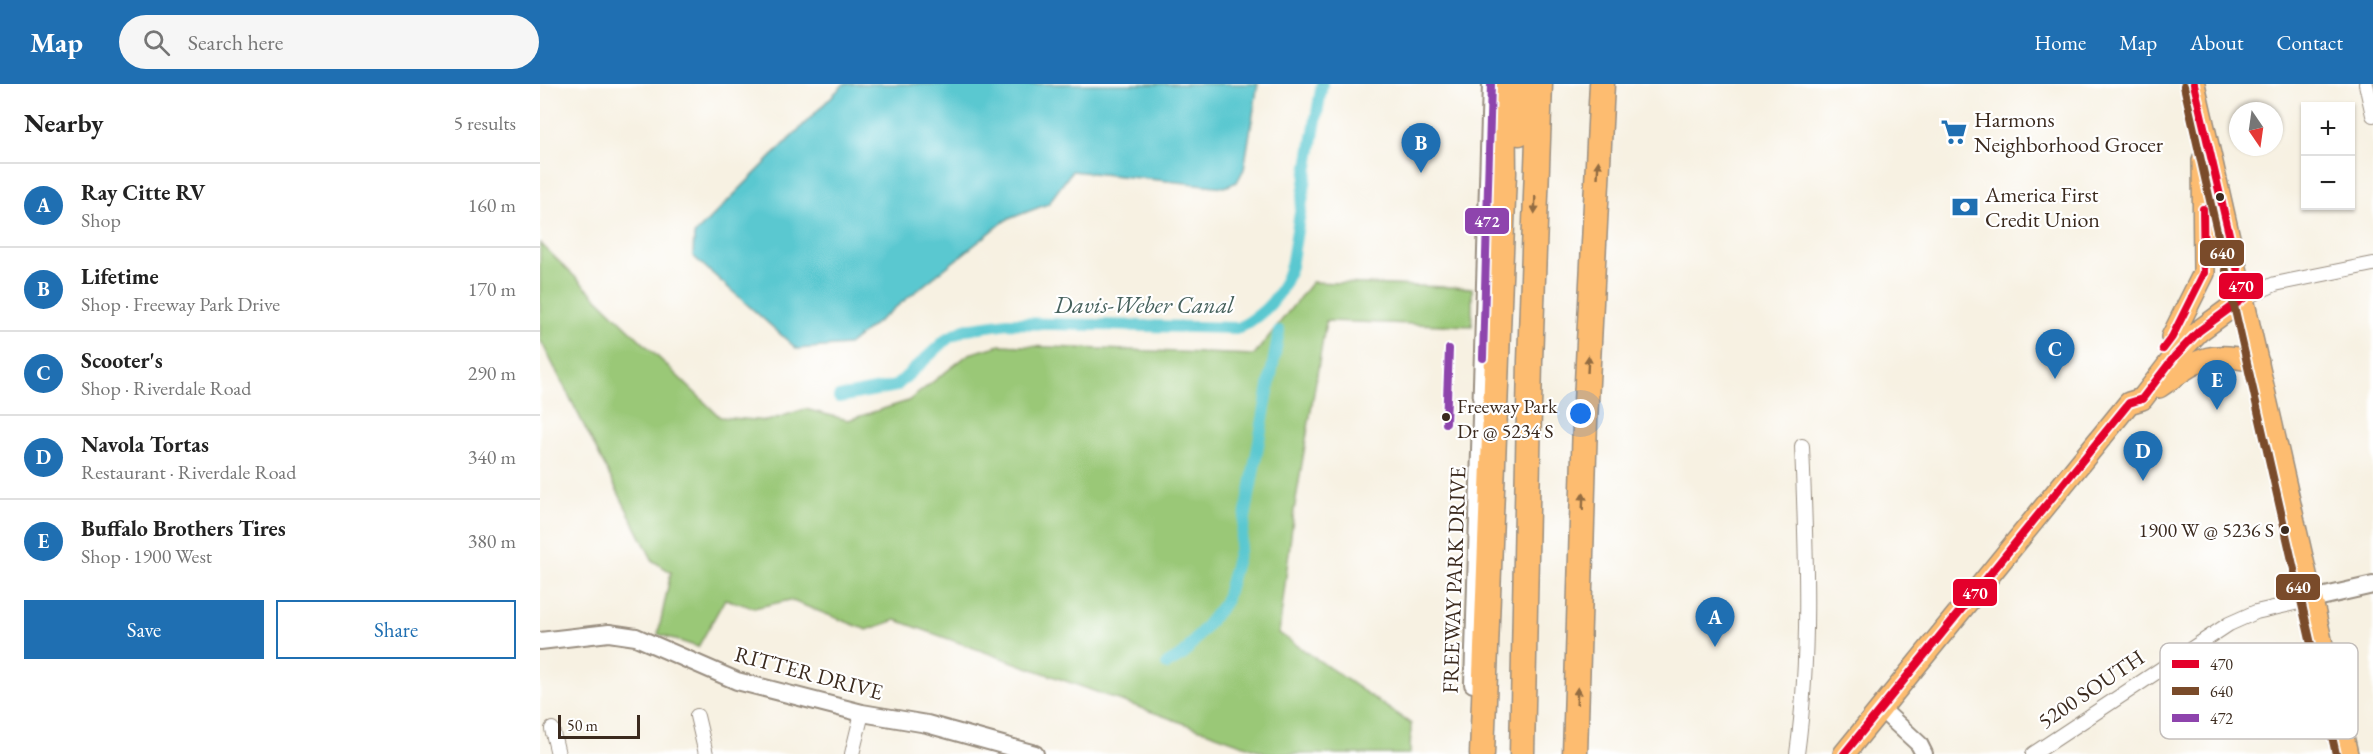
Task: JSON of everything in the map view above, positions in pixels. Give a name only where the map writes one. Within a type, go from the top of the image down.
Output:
[{"type":"highway","points":[[1482,754],[1503,185],[1503,84]]},
{"type":"highway","points":[[1506,754],[1520,84]]},
{"type":"highway","points":[[1522,754],[1530,362],[1540,84]]},
{"type":"highway","points":[[1575,754],[1585,422],[1603,89]]},
{"type":"main road","points":[[2194,84],[2322,643]]},
{"type":"main road","points":[[2135,401],[2130,392],[2172,337],[2204,273],[2202,118]]},
{"type":"main road","points":[[2172,337],[2216,302],[2244,298]]},
{"type":"main road","points":[[1844,754],[2135,401],[2199,331],[2244,298]]},
{"type":"main road","points":[[2135,401],[2196,362],[2215,355],[2258,362]]},
{"type":"main road","points":[[2344,739],[2347,754]]},
{"type":"street","name":"FREEWAY PARK DRIVE","points":[[1470,754],[1491,84]]},
{"type":"street","points":[[2366,84],[2373,115]]},
{"type":"street","points":[[2244,298],[2275,284],[2373,264]]},
{"type":"street","points":[[1797,754],[1803,710],[1806,570],[1802,446]]},
{"type":"street","name":"5200 SOUTH","points":[[2200,643],[2229,624],[2256,612],[2373,585]]},
{"type":"street","name":"RITTER DRIVE","points":[[540,641],[609,633],[636,637],[736,681],[862,713],[927,724],[1035,754]]},
{"type":"street","name":"5200 SOUTH","points":[[2033,754],[2160,670]]},
{"type":"street","points":[[1881,709],[1918,744],[1924,754]]},
{"type":"street","points":[[852,754],[862,713]]},
{"type":"street","points":[[697,716],[706,754]]},
{"type":"street","points":[[552,729],[558,754]]},
{"type":"green space","points":[[540,243],[720,417],[767,421],[805,409],[848,420],[908,401],[969,354],[1000,345],[1254,355],[1312,282],[1472,288],[1472,326],[1326,321],[1294,511],[1279,633],[1411,724],[1410,754],[1269,754],[896,620],[867,630],[790,600],[754,608],[725,599],[698,647],[658,634],[671,572],[653,561],[540,339]]},
{"type":"water","points":[[844,84],[1258,84],[1244,169],[1237,182],[1225,187],[1072,171],[1048,204],[1006,220],[848,345],[797,349],[693,256],[694,235]]},
{"type":"waterway","name":"Davis-Weber Canal","points":[[839,397],[896,386],[948,338],[966,329],[1008,323],[1239,328],[1249,322],[1272,303],[1283,286],[1291,266],[1322,84]]},
{"type":"waterway","points":[[1167,664],[1184,654],[1225,602],[1239,551],[1279,331]]},
{"type":"transit line","name":"472","points":[[1483,358],[1491,84]]},
{"type":"transit line","name":"470","points":[[1844,754],[2129,403],[2142,399],[2175,356],[2199,331],[2244,298],[2194,84]]},
{"type":"transit line","name":"640","points":[[2184,86],[2311,643]]},
{"type":"transit line","name":"470","points":[[2163,349],[2172,337],[2204,273],[2203,209]]},
{"type":"transit line","name":"472","points":[[1446,423],[1449,349]]},
{"type":"transit line","name":"640","points":[[2333,739],[2336,754]]},
{"type":"place","name":"Harmons Neighborhood Grocer","points":[[1954,132]]},
{"type":"place","name":"Lifetime","points":[[1421,173]]},
{"type":"place","name":"America First Credit Union","points":[[1965,207]]},
{"type":"place","name":"Scooter's","points":[[2055,379]]},
{"type":"place","name":"Buffalo Brothers Tires","points":[[2217,410]]},
{"type":"place","name":"Freeway Park Dr @ 5234 S","points":[[1446,417]]},
{"type":"place","name":"Navola Tortas","points":[[2143,481]]},
{"type":"place","name":"1900 W @ 5236 S","points":[[2285,530]]},
{"type":"place","name":"Ray Citte RV","points":[[1715,647]]}]
